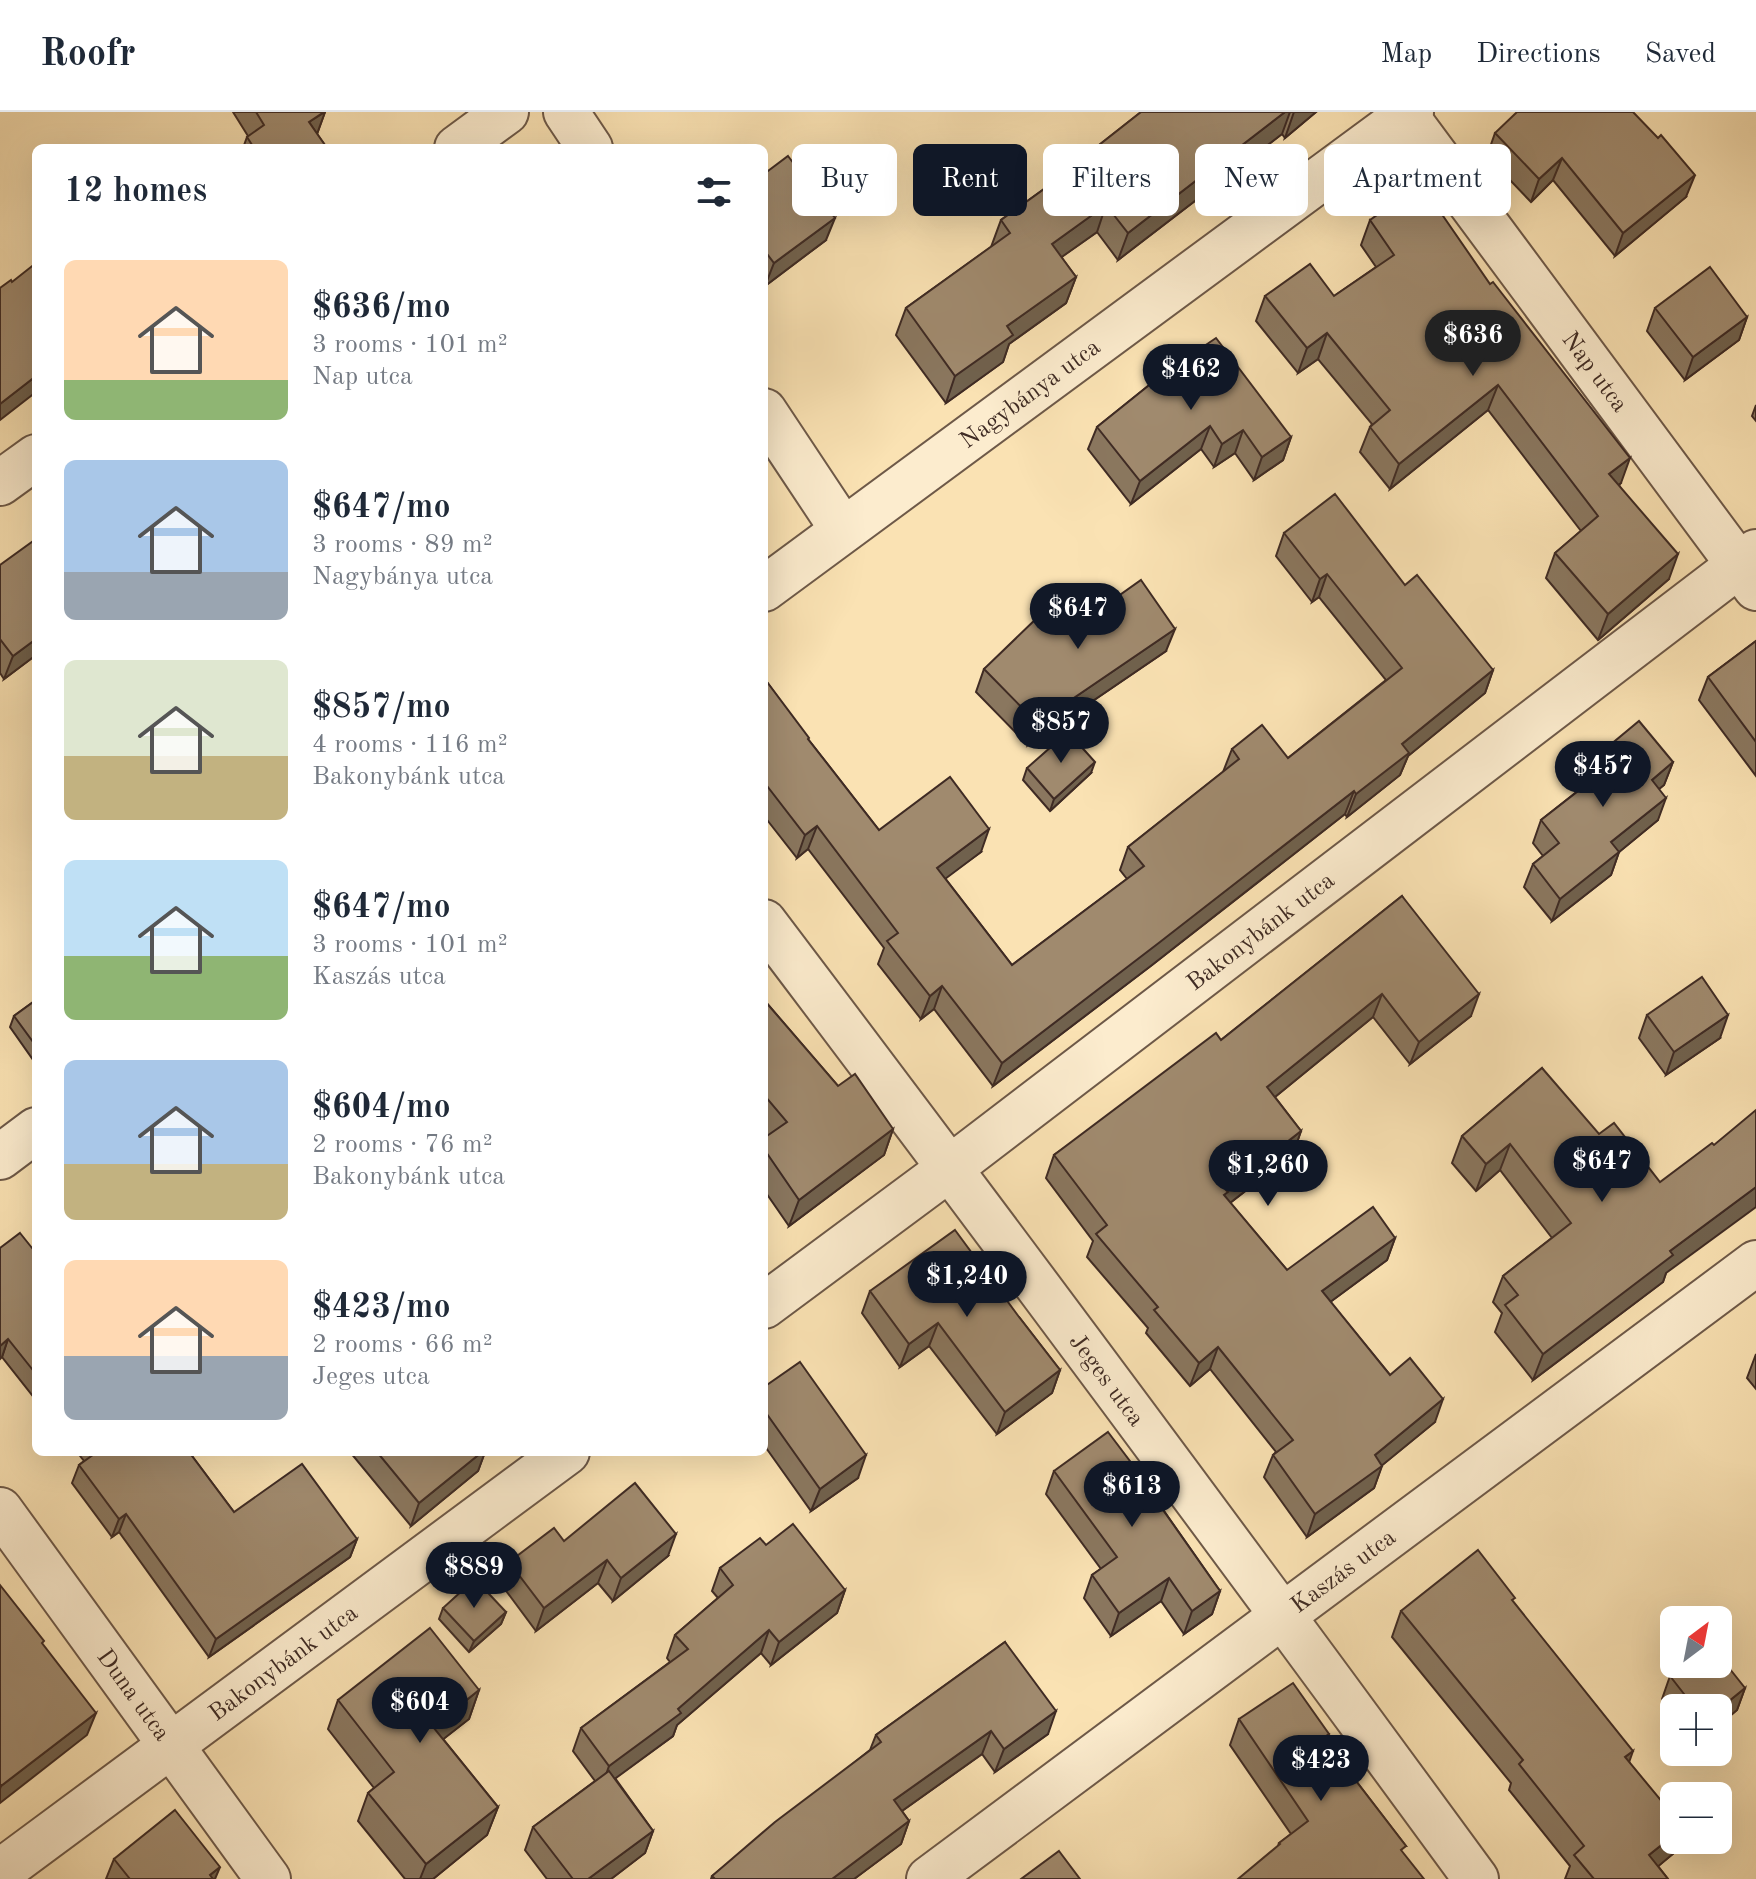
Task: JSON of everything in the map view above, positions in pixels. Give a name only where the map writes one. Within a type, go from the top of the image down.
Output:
[{"type":"street","points":[[462,144],[506,112]]},
{"type":"street","points":[[566,112],[587,144]]},
{"type":"street","name":"Nagybánya utca","points":[[768,586],[1408,114]]},
{"type":"street","name":"Nap utca","points":[[1408,114],[1750,568]]},
{"type":"street","points":[[768,417],[843,530]]},
{"type":"street","points":[[0,483],[32,460]]},
{"type":"street","name":"Bakonybánk utca","points":[[768,1303],[1750,568]]},
{"type":"street","name":"Jeges utca","points":[[768,927],[1283,1615],[1476,1879]]},
{"type":"street","points":[[0,1157],[32,1133]]},
{"type":"street","name":"Kaszás utca","points":[[929,1879],[1756,1263]]},
{"type":"street","name":"Bakonybánk utca","points":[[0,1872],[562,1456]]},
{"type":"street","name":"Duna utca","points":[[0,1510],[268,1879]]},
{"type":"building","points":[[256,112],[324,112],[309,122],[324,144],[251,144],[247,137],[264,125]]},
{"type":"building","points":[[1141,112],[1285,112],[1243,144],[1195,144],[1195,181],[1179,194],[1179,144],[1100,144]]},
{"type":"building","points":[[1517,112],[1633,112],[1658,138],[1661,135],[1695,175],[1623,233],[1562,158],[1539,179],[1511,150],[1511,144],[1506,144],[1495,133]]},
{"type":"building","points":[[788,156],[792,161],[792,216],[835,218],[774,263],[768,255],[768,171]]},
{"type":"building","points":[[1043,190],[1043,216],[1091,216],[1052,244],[1076,277],[1007,326],[1013,335],[955,376],[906,308],[1010,233],[1001,220],[1007,216],[1027,216],[1027,201]]},
{"type":"building","points":[[1115,216],[1150,216],[1128,233]]},
{"type":"building","points":[[1376,216],[1443,216],[1490,284],[1493,282],[1630,458],[1609,474],[1678,554],[1608,614],[1555,553],[1598,516],[1498,385],[1399,464],[1370,427],[1390,410],[1327,333],[1307,348],[1265,296],[1310,264],[1334,296],[1394,255],[1370,220]]},
{"type":"building","points":[[32,266],[32,379],[0,404],[0,288]]},
{"type":"building","points":[[1710,267],[1747,317],[1693,357],[1655,308]]},
{"type":"building","points":[[1216,338],[1291,437],[1262,457],[1243,430],[1222,444],[1210,426],[1140,481],[1097,427],[1163,374]]},
{"type":"building","points":[[1335,494],[1405,585],[1417,575],[1493,670],[1402,744],[1409,753],[1356,794],[1354,791],[1002,1063],[942,986],[930,996],[887,941],[898,933],[817,826],[805,835],[768,787],[768,683],[879,830],[950,777],[989,829],[937,868],[1012,965],[1144,866],[1128,847],[1239,759],[1232,749],[1262,725],[1288,758],[1402,668],[1327,574],[1320,579],[1284,533]]},
{"type":"building","points":[[32,542],[32,642],[13,656],[0,639],[0,565]]},
{"type":"building","points":[[1141,580],[1175,629],[1037,723],[984,669],[1039,616],[1051,628],[1094,598],[1100,609]]},
{"type":"building","points":[[1756,641],[1756,742],[1708,677]]},
{"type":"building","points":[[1639,721],[1673,762],[1652,780],[1666,798],[1611,842],[1619,852],[1560,899],[1533,864],[1559,843],[1541,820],[1596,777],[1586,765]]},
{"type":"building","points":[[1068,732],[1095,762],[1054,799],[1027,768]]},
{"type":"building","points":[[1402,896],[1479,994],[1419,1042],[1382,994],[1267,1087],[1301,1131],[1226,1190],[1228,1192],[1224,1195],[1287,1270],[1373,1207],[1395,1238],[1322,1291],[1390,1375],[1410,1358],[1443,1399],[1375,1455],[1382,1466],[1315,1514],[1273,1455],[1293,1440],[1218,1347],[1199,1363],[1154,1310],[1158,1307],[1096,1234],[1107,1225],[1054,1155],[1216,1033],[1221,1040]]},
{"type":"building","points":[[1702,977],[1728,1015],[1674,1052],[1647,1015]]},
{"type":"building","points":[[32,1003],[32,1041],[14,1016]]},
{"type":"building","points":[[768,1005],[838,1086],[855,1074],[893,1129],[799,1200],[768,1155],[768,1135],[787,1122],[768,1100]]},
{"type":"building","points":[[1542,1068],[1599,1134],[1614,1123],[1660,1182],[1712,1143],[1714,1145],[1756,1110],[1756,1187],[1670,1251],[1673,1255],[1543,1354],[1505,1305],[1518,1295],[1503,1276],[1571,1223],[1510,1144],[1486,1164],[1462,1136]]},
{"type":"building","points":[[955,1230],[1060,1370],[1005,1412],[938,1323],[909,1344],[870,1291]]},
{"type":"building","points":[[20,1233],[32,1248],[32,1369],[8,1339],[0,1346],[0,1248]]},
{"type":"building","points":[[800,1362],[866,1455],[820,1489],[768,1416],[768,1384]]},
{"type":"building","points":[[1108,1432],[1220,1591],[1192,1611],[1169,1578],[1119,1613],[1092,1575],[1117,1557],[1054,1471]]},
{"type":"building","points":[[91,1456],[192,1456],[234,1512],[302,1464],[357,1539],[216,1639],[126,1514],[119,1519],[79,1465]]},
{"type":"building","points":[[380,1456],[477,1456],[419,1503]]},
{"type":"building","points":[[635,1483],[676,1534],[621,1578],[607,1560],[544,1608],[509,1562],[554,1528],[564,1541]]},
{"type":"building","points":[[793,1524],[845,1590],[779,1642],[769,1630],[678,1709],[681,1713],[609,1766],[581,1728],[688,1649],[675,1635],[733,1585],[720,1568],[760,1538],[766,1545]]},
{"type":"building","points":[[1478,1550],[1515,1598],[1512,1600],[1633,1751],[1625,1757],[1660,1799],[1660,1846],[1649,1855],[1668,1879],[1594,1879],[1574,1855],[1584,1846],[1519,1764],[1523,1760],[1401,1611]]},
{"type":"building","points":[[475,1579],[506,1612],[474,1641],[443,1608]]},
{"type":"building","points":[[0,1585],[96,1713],[1,1786],[0,1784]]},
{"type":"building","points":[[430,1628],[479,1690],[433,1727],[498,1807],[426,1864],[368,1793],[394,1772],[338,1700]]},
{"type":"building","points":[[1005,1642],[1056,1711],[1004,1749],[991,1731],[894,1800],[909,1821],[832,1879],[715,1879],[712,1876],[775,1822],[881,1742],[876,1735]]},
{"type":"building","points":[[1732,1672],[1745,1688],[1732,1699],[1732,1694],[1684,1694],[1672,1678],[1732,1678]]},
{"type":"building","points":[[1293,1683],[1329,1734],[1323,1738],[1406,1846],[1401,1850],[1424,1879],[1238,1879],[1308,1821],[1239,1719]]},
{"type":"building","points":[[609,1771],[653,1831],[588,1879],[573,1879],[533,1827]]},
{"type":"building","points":[[175,1810],[220,1867],[210,1875],[213,1879],[130,1879],[114,1859]]},
{"type":"building","points":[[1059,1851],[1080,1879],[1021,1879]]}]
